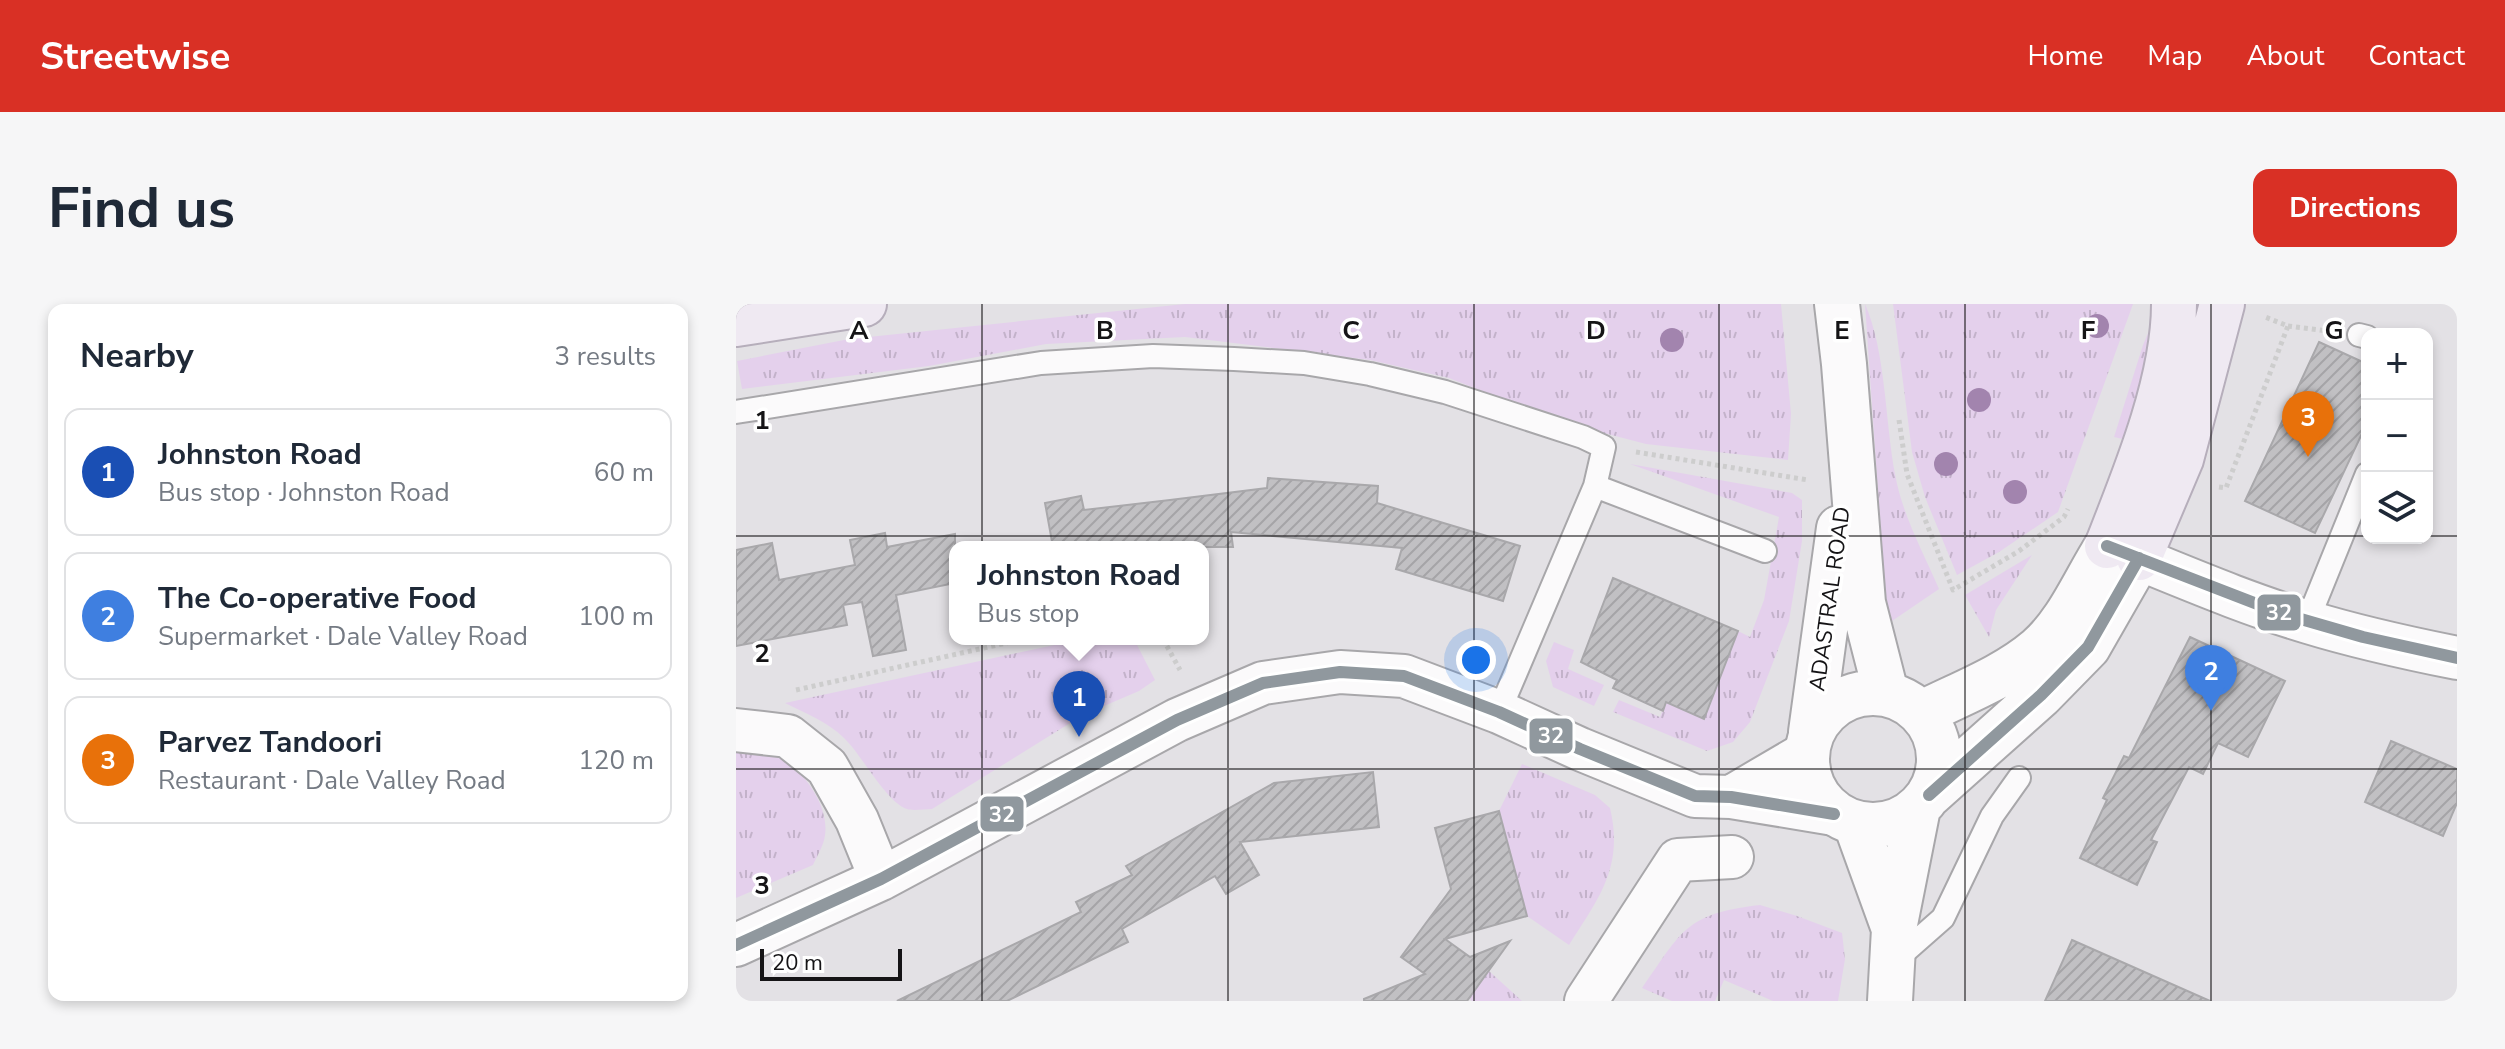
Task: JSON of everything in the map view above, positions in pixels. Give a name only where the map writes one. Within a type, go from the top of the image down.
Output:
[{"type":"highway","points":[[736,324],[864,304]]},
{"type":"highway","points":[[2123,552],[2146,446],[2209,312]]},
{"type":"street","name":"ADASTRAL ROAD","points":[[1809,742],[1839,525],[1832,474],[1844,364],[1837,304]]},
{"type":"street","name":"ADASTRAL ROAD","points":[[1832,474],[1863,603],[1905,702]]},
{"type":"street","points":[[2123,552],[2307,622],[2392,645],[2457,658]]},
{"type":"street","points":[[1905,702],[1993,679],[2039,648],[2076,601],[2123,552]]},
{"type":"street","points":[[736,945],[881,879],[1177,720],[1263,683],[1340,672],[1404,676],[1499,712],[1695,796],[1731,797],[1845,819],[1893,823],[1924,802],[2041,695],[2088,647],[2123,552]]},
{"type":"street","points":[[1870,692],[1905,702],[1933,726],[1939,758],[1924,802],[1892,964],[1845,819],[1818,798],[1808,778],[1809,742],[1823,715],[1847,697],[1870,692]]},
{"type":"street","points":[[736,730],[788,736],[827,767],[857,820],[881,879]]},
{"type":"street","points":[[1731,797],[1809,742]]},
{"type":"street","points":[[1586,1001],[1678,860],[1732,857]]},
{"type":"lane","points":[[736,412],[1041,363],[1153,356],[1234,359],[1304,363],[1430,388],[1508,411],[1604,447],[1595,486],[1499,712]]},
{"type":"lane","points":[[1595,486],[1765,551]]},
{"type":"lane","points":[[2307,622],[2361,489]]},
{"type":"lane","points":[[1892,964],[1943,918],[1992,816],[2019,778]]},
{"type":"path","points":[[2209,312],[2288,326],[2226,488],[2215,487]]},
{"type":"path","points":[[1897,412],[1907,474],[1953,590],[2019,551],[2064,517],[2071,502]]},
{"type":"path","points":[[1604,447],[1832,474]]},
{"type":"path","points":[[789,691],[997,645]]},
{"type":"green space","points":[[1185,304],[1781,304],[1791,414],[1788,460],[1646,444],[1558,421],[1449,378],[1370,360],[1185,337],[1046,344],[929,366],[742,389],[737,361],[849,339]]},
{"type":"green space","points":[[1865,304],[1881,365],[1898,489],[1939,589],[1892,621],[1883,623],[1878,492]]},
{"type":"green space","points":[[1893,304],[2133,304],[2058,512],[1999,552],[1957,575],[1925,497],[1912,452]]},
{"type":"green space","points":[[2154,319],[2152,348],[2127,440],[2114,437],[2143,345]]},
{"type":"green space","points":[[1630,464],[1792,493],[1802,500],[1802,541],[1789,621],[1750,722],[1733,742],[1707,751],[1613,712],[1619,700],[1660,717],[1666,702],[1704,718],[1738,631],[1750,637],[1764,600],[1779,517]]},
{"type":"green space","points":[[2032,555],[1996,610],[1989,637],[1965,595]]},
{"type":"green space","points":[[1554,642],[1574,650],[1568,669],[1604,685],[1594,706],[1553,687],[1546,661]]},
{"type":"green space","points":[[1054,645],[1137,645],[1155,680],[1139,691],[1083,715],[932,809],[910,810],[899,805],[838,732],[785,703]]},
{"type":"green space","points":[[736,746],[768,750],[800,773],[817,797],[825,823],[825,835],[813,865],[736,898]]},
{"type":"green space","points":[[1522,764],[1595,795],[1610,808],[1614,848],[1611,865],[1599,897],[1569,945],[1527,916],[1499,811]]},
{"type":"green space","points":[[1760,905],[1842,933],[1845,959],[1838,1001],[1773,1001],[1724,980],[1715,1001],[1672,1001],[1642,988],[1688,928],[1716,914]]},
{"type":"green space","points":[[1489,971],[1522,1001],[1472,1001],[1469,998]]},
{"type":"building","points":[[2319,342],[2361,361],[2361,436],[2315,533],[2245,501]]},
{"type":"building","points":[[1268,478],[1378,486],[1377,503],[1520,546],[1503,601],[1396,569],[1402,548],[1231,532],[1233,547],[1209,547],[1209,541],[1052,541],[1045,503],[1081,496],[1084,510],[1267,488]]},
{"type":"building","points":[[885,533],[887,547],[955,534],[955,541],[949,541],[949,584],[896,595],[906,650],[873,656],[862,602],[843,605],[847,625],[736,646],[736,550],[772,543],[779,580],[855,565],[850,540]]},
{"type":"building","points":[[1613,578],[1738,631],[1704,719],[1666,702],[1663,711],[1613,688],[1617,680],[1581,662]]},
{"type":"building","points":[[2190,637],[2285,681],[2248,757],[2218,743],[2203,774],[2189,767],[2151,840],[2157,842],[2137,885],[2080,858],[2107,800],[2103,798],[2124,756],[2129,758]]},
{"type":"building","points":[[2391,741],[2457,769],[2457,803],[2443,836],[2365,802]]},
{"type":"building","points":[[1373,772],[1379,827],[1240,842],[1259,875],[1226,894],[1215,876],[1122,929],[1128,942],[1007,1001],[897,1001],[1081,912],[1076,902],[1132,875],[1126,866],[1274,783]]},
{"type":"building","points":[[1499,811],[1527,916],[1445,939],[1470,957],[1510,941],[1467,1001],[1364,1001],[1425,974],[1401,957],[1451,889],[1435,828]]},
{"type":"building","points":[[2072,940],[2210,1001],[2045,1001]]},
{"type":"transit line","name":"32","points":[[2107,546],[2283,614],[2363,637],[2457,658]]},
{"type":"transit line","name":"32","points":[[1929,795],[2041,695],[2088,647],[2139,558]]},
{"type":"transit line","name":"32","points":[[736,945],[881,879],[1177,720],[1263,683],[1340,672],[1404,676],[1499,712],[1695,796],[1731,797],[1834,814]]},
{"type":"place","name":"Parvez Tandoori","points":[[2308,457]]},
{"type":"place","name":"The Co-operative Food","points":[[2211,711]]},
{"type":"place","name":"Johnston Road","points":[[1079,737]]}]
